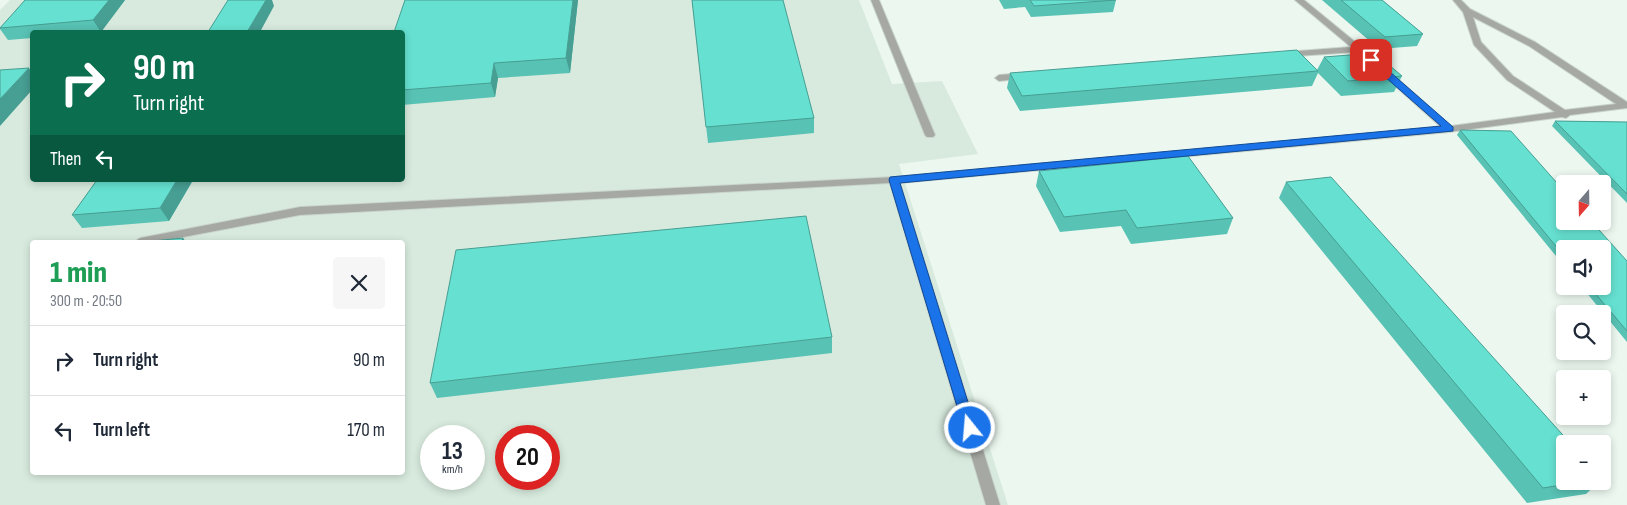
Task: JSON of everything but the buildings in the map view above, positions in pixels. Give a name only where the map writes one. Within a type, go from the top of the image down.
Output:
[{"type":"lane","points":[[875,0],[930,136]]},
{"type":"lane","points":[[1299,0],[1376,64],[1449,129]]},
{"type":"lane","points":[[1457,0],[1467,11],[1532,44],[1626,105]]},
{"type":"lane","points":[[1467,11],[1477,43],[1510,78],[1566,115]]},
{"type":"lane","points":[[1271,56],[1358,49]]},
{"type":"lane","points":[[999,78],[1028,76]]},
{"type":"lane","points":[[150,240],[300,210],[894,180],[1449,129],[1566,115],[1626,105]]},
{"type":"lane","points":[[894,180],[993,505]]},
{"type":"shaded area","points":[[10,0],[859,0],[892,84],[942,81],[978,154],[899,164],[1008,505],[0,505],[0,10]]},
{"type":"route","points":[[970,428],[894,180],[1449,129],[1371,60]]}]
